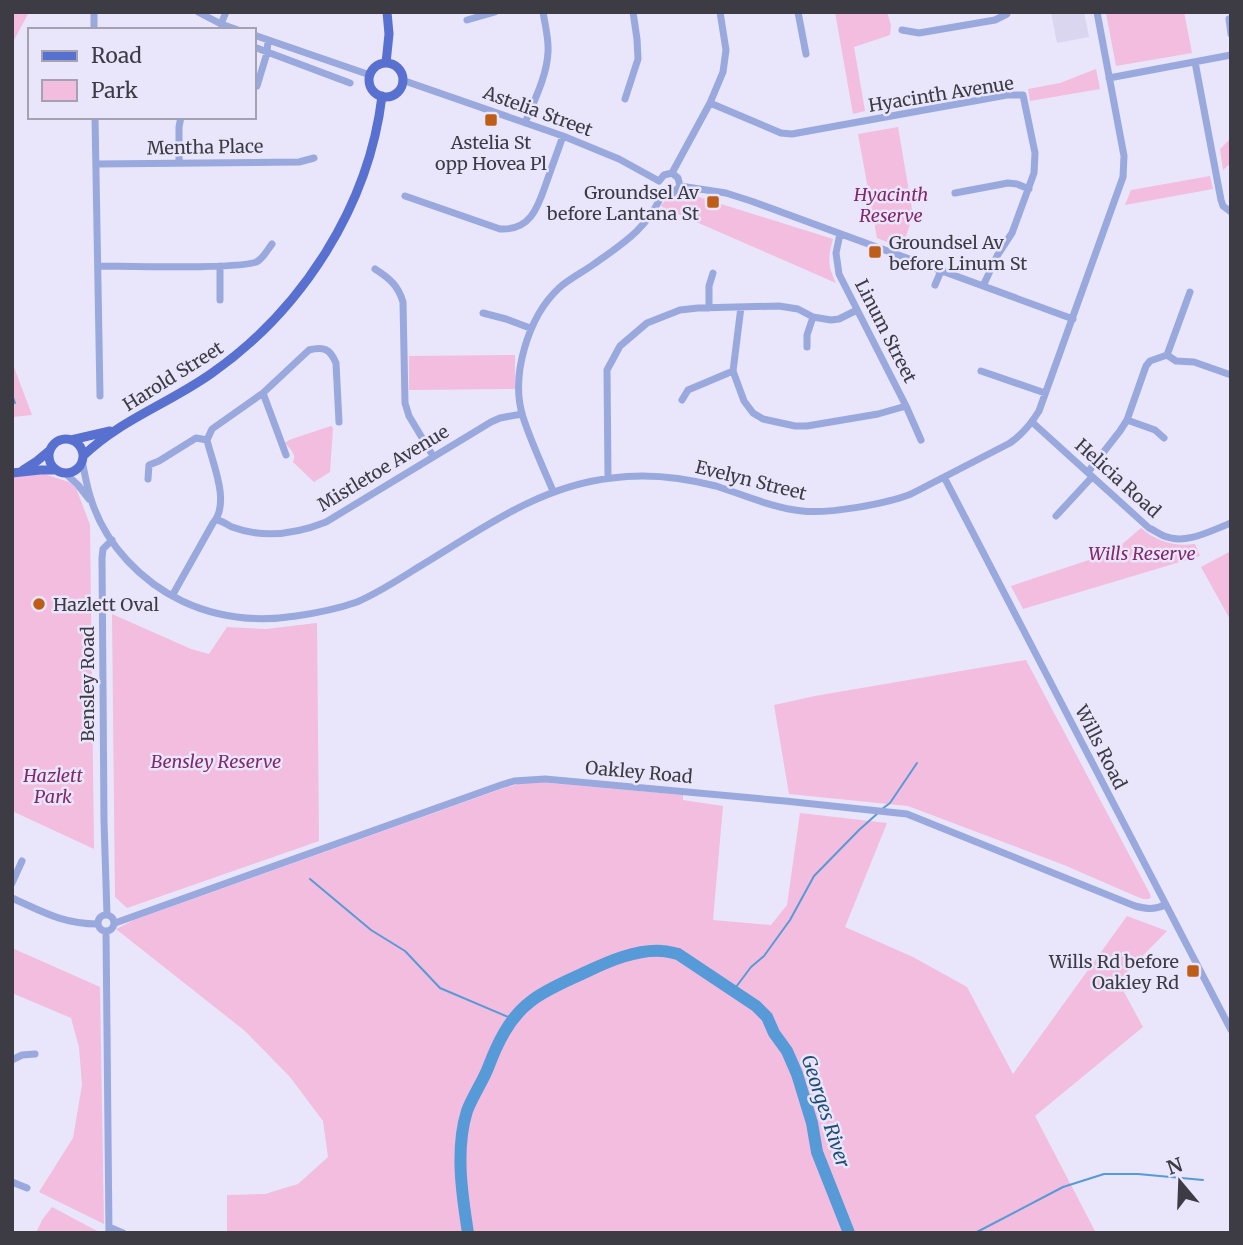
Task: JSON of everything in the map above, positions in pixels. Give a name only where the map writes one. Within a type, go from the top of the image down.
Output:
[{"type":"main road","points":[[386,63],[389,34],[387,12]]},
{"type":"main road","points":[[386,63],[398,68],[402,80],[394,94],[382,96],[372,89],[370,75],[377,66],[386,63]]},
{"type":"main road","name":"Harold Street","points":[[83,459],[100,441],[117,429],[203,379],[239,353],[279,315],[303,286],[334,238],[356,194],[379,123],[382,96]]},
{"type":"main road","name":"Harold Street","points":[[71,439],[117,429]]},
{"type":"main road","points":[[62,439],[71,439],[78,444],[83,459],[76,470],[15,472],[31,466],[62,439]]},
{"type":"main road","points":[[49,451],[49,460],[61,472]]},
{"type":"street","points":[[198,12],[232,28]]},
{"type":"street","points":[[221,24],[226,12]]},
{"type":"street","points":[[467,20],[495,12]]},
{"type":"street","points":[[525,123],[548,56],[543,12]]},
{"type":"street","points":[[625,99],[638,59],[633,12]]},
{"type":"street","points":[[672,173],[723,72],[724,37],[720,12]]},
{"type":"street","points":[[798,12],[806,54]]},
{"type":"street","points":[[902,30],[919,33],[995,20],[1007,12]]},
{"type":"street","name":"Evelyn Street","points":[[61,472],[78,485],[92,502],[112,540],[142,575],[172,596],[207,611],[245,618],[286,617],[330,610],[369,597],[513,510],[553,491],[608,478],[664,476],[716,486],[780,507],[813,512],[900,499],[1010,443],[1032,422],[1039,411],[1124,177],[1124,156],[1097,12]]},
{"type":"street","points":[[1229,19],[1231,34]]},
{"type":"street","points":[[256,36],[370,75]]},
{"type":"street","points":[[257,86],[268,40]]},
{"type":"street","points":[[256,48],[350,83]]},
{"type":"street","points":[[1109,78],[1231,55]]},
{"type":"street","points":[[1195,62],[1221,200],[1223,206],[1231,212]]},
{"type":"street","name":"Astelia Street","points":[[402,80],[563,136],[620,159],[659,181]]},
{"type":"street","name":"Hyacinth Avenue","points":[[709,103],[781,133],[792,134],[1007,95],[1023,95],[1035,153],[1034,173],[1012,233],[997,256],[983,286]]},
{"type":"street","points":[[95,119],[100,396]]},
{"type":"street","points":[[179,163],[181,119]]},
{"type":"street","points":[[405,196],[500,229],[516,227],[528,220],[537,209],[563,136]]},
{"type":"street","name":"Mentha Place","points":[[96,164],[299,162],[314,158]]},
{"type":"street","points":[[672,173],[678,178],[680,186],[677,191],[669,194],[663,192],[659,181],[664,174],[672,173]]},
{"type":"street","points":[[955,193],[1008,183],[1029,189]]},
{"type":"street","points":[[680,186],[726,193],[1073,318]]},
{"type":"street","points":[[553,491],[522,414],[520,363],[530,328],[559,288],[639,230],[651,217],[663,192]]},
{"type":"street","name":"Linum Street","points":[[840,234],[836,253],[837,267],[922,440]]},
{"type":"street","points":[[98,266],[248,264],[258,261],[272,244]]},
{"type":"street","points":[[220,266],[220,300]]},
{"type":"street","points":[[375,269],[392,281],[400,292],[403,302],[405,403],[433,456]]},
{"type":"street","points":[[935,285],[941,271]]},
{"type":"street","points":[[709,308],[709,286],[713,273]]},
{"type":"street","points":[[1167,355],[1190,292]]},
{"type":"street","points":[[608,478],[607,370],[620,346],[647,323],[680,310],[709,308],[779,306],[831,320],[857,310]]},
{"type":"street","points":[[741,307],[733,371],[744,401],[753,413],[763,419],[807,426],[878,414],[906,406]]},
{"type":"street","points":[[483,313],[530,328]]},
{"type":"street","points":[[807,348],[807,335],[813,317]]},
{"type":"street","points":[[172,596],[217,520],[220,499],[216,470],[207,440],[212,429],[263,393],[309,350],[319,348],[327,350],[336,363],[339,422]]},
{"type":"street","points":[[1167,355],[1175,361],[1194,362],[1231,375]]},
{"type":"street","points":[[1056,516],[1116,438],[1126,420],[1146,366],[1150,361],[1167,355]]},
{"type":"street","points":[[682,400],[688,390],[733,371]]},
{"type":"street","points":[[981,371],[1045,393]]},
{"type":"street","points":[[263,393],[286,455]]},
{"type":"street","name":"Mistletoe Avenue","points":[[217,520],[232,527],[262,534],[308,529],[326,522],[491,422],[522,414]]},
{"type":"street","points":[[1126,420],[1155,430],[1164,438]]},
{"type":"street","name":"Helicia Road","points":[[1032,422],[1149,528],[1164,536],[1191,538],[1231,523]]},
{"type":"street","points":[[148,479],[149,465],[197,438],[207,440]]},
{"type":"street","name":"Evelyn Street","points":[[83,459],[92,502]]},
{"type":"street","name":"Wills Road","points":[[944,477],[1231,1030]]},
{"type":"street","name":"Bensley Road","points":[[107,915],[102,558],[103,549],[112,540]]},
{"type":"street","name":"Oakley Road","points":[[115,923],[502,785],[514,781],[545,779],[907,814],[1135,906],[1156,910],[1165,905]]},
{"type":"street","points":[[12,883],[22,861]]},
{"type":"street","points":[[12,898],[63,920],[98,924]]},
{"type":"street","points":[[107,915],[113,918],[115,923],[111,930],[106,932],[100,929],[98,924],[100,918],[107,915]]},
{"type":"street","points":[[106,932],[109,1230],[123,1233]]},
{"type":"street","points":[[12,1060],[22,1055],[35,1054]]},
{"type":"street","points":[[12,1182],[27,1188]]},
{"type":"shaded area","points":[[1051,12],[1084,12],[1089,37],[1057,43]]},
{"type":"green space","points":[[12,12],[29,12],[12,44]]},
{"type":"green space","points":[[835,12],[887,12],[891,25],[890,35],[854,47],[865,111],[853,114]]},
{"type":"green space","points":[[1184,12],[1192,53],[1116,66],[1106,13]]},
{"type":"green space","points":[[1096,69],[1100,89],[1030,101],[1028,89],[1060,83]]},
{"type":"green space","name":"Hyacinth Reserve","points":[[898,127],[913,215],[902,248],[877,238],[858,134]]},
{"type":"green space","points":[[1231,138],[1231,163],[1223,170],[1220,149]]},
{"type":"green space","points":[[1210,176],[1213,189],[1125,205],[1131,190]]},
{"type":"green space","points":[[683,192],[833,239],[829,261],[836,283],[662,207],[668,198]]},
{"type":"green space","points":[[515,355],[515,389],[409,390],[409,356]]},
{"type":"green space","points":[[12,362],[32,415],[12,417]]},
{"type":"green space","points":[[331,426],[330,472],[314,482],[293,462],[294,454],[285,443]]},
{"type":"green space","name":"Hazlett Park","points":[[41,473],[69,482],[76,488],[90,525],[94,849],[12,811],[12,477]]},
{"type":"green space","name":"Wills Reserve","points":[[1141,528],[1166,542],[1195,544],[1200,556],[1023,609],[1011,586],[1113,552]]},
{"type":"green space","points":[[1231,551],[1231,621],[1201,567]]},
{"type":"green space","name":"Bensley Reserve","points":[[112,614],[191,649],[209,654],[227,627],[266,629],[317,623],[319,841],[127,908],[115,897]]},
{"type":"green space","points":[[1026,660],[1150,894],[1149,899],[1143,899],[1064,865],[908,806],[789,794],[774,705]]},
{"type":"green space","points":[[537,782],[683,795],[683,800],[723,806],[713,920],[771,925],[787,905],[800,813],[887,823],[845,927],[913,957],[967,987],[1013,1074],[1127,916],[1167,931],[1118,981],[1143,1027],[1035,1116],[1096,1233],[227,1233],[227,1195],[265,1194],[298,1184],[328,1157],[323,1121],[290,1077],[245,1031],[116,929],[134,920],[504,788]]},
{"type":"green space","points":[[12,948],[100,987],[104,1224],[39,1192],[73,1138],[82,1085],[79,1047],[71,1018],[12,993]]},
{"type":"green space","points":[[52,1207],[99,1232],[99,1233],[36,1233]]},
{"type":"waterway","points":[[12,395],[15,403]]},
{"type":"waterway","points":[[882,809],[890,803],[917,763]]},
{"type":"waterway","points":[[733,991],[751,967],[764,956],[790,920],[814,876],[878,813]]},
{"type":"waterway","points":[[310,879],[371,930],[405,951],[440,988],[513,1019]]},
{"type":"waterway","name":"Georges River","points":[[468,1233],[460,1156],[463,1126],[469,1106],[510,1024],[523,1008],[542,993],[614,960],[652,951],[678,954],[756,1006],[767,1017],[797,1074],[812,1123],[817,1152],[849,1233]]},
{"type":"waterway","points":[[975,1233],[1063,1187],[1104,1174],[1203,1180]]},
{"type":"place","name":"Astelia St opp Hovea Pl","points":[[491,120]]},
{"type":"place","name":"Groundsel Av before Lantana St","points":[[713,202]]},
{"type":"place","name":"Groundsel Av before Linum St","points":[[875,252]]},
{"type":"place","name":"Hazlett Oval","points":[[39,604]]},
{"type":"place","name":"Wills Rd before Oakley Rd","points":[[1193,971]]}]
